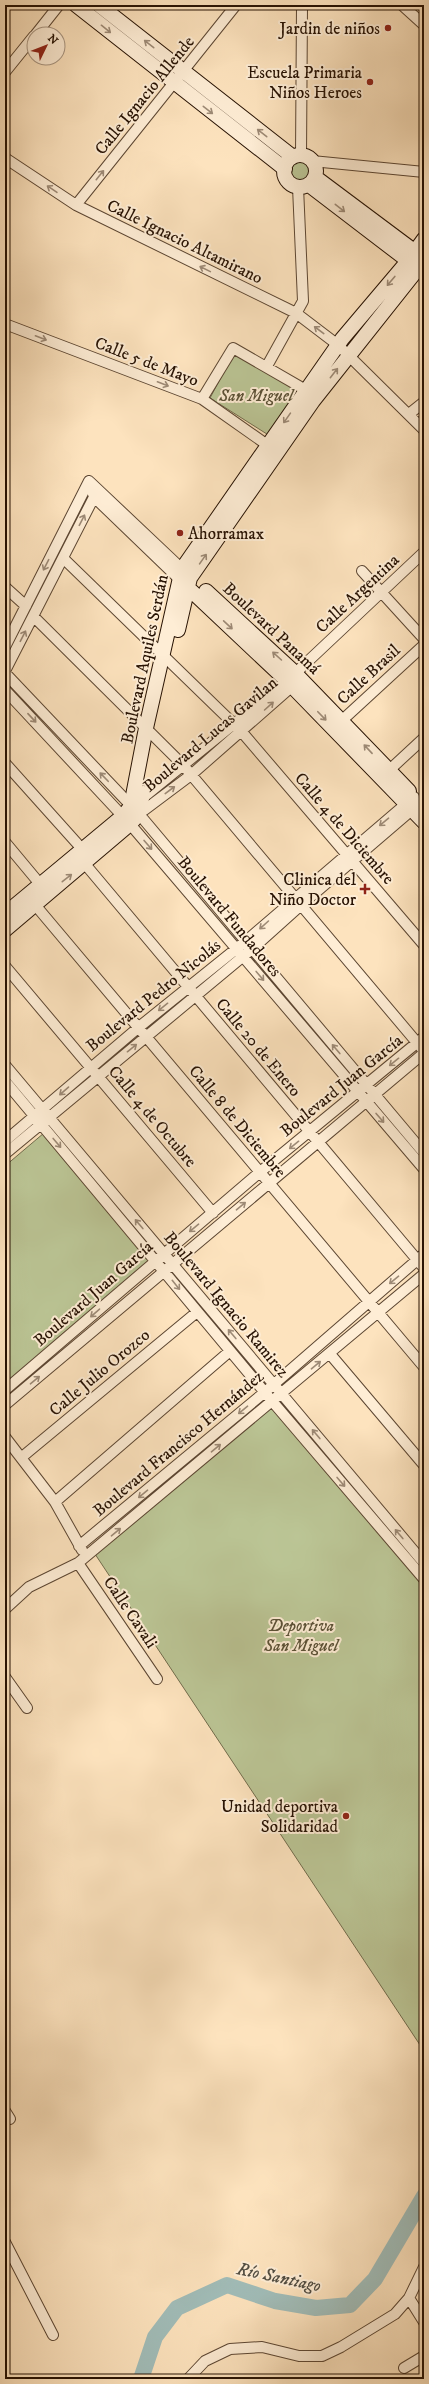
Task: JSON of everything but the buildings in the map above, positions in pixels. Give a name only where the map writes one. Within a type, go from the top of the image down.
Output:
[{"type":"street","points":[[42,26],[59,5]]},
{"type":"street","points":[[76,5],[174,84],[285,169],[287,181],[307,183],[419,263]]},
{"type":"street","points":[[99,5],[184,72],[315,166],[307,183],[303,301],[267,366]]},
{"type":"street","name":"Calle Ignacio Allende","points":[[76,205],[184,72],[236,5]]},
{"type":"street","points":[[302,5],[302,158]]},
{"type":"street","points":[[402,5],[424,25]]},
{"type":"street","points":[[5,72],[26,46]]},
{"type":"street","name":"Calle Ignacio Altamirano","points":[[5,158],[76,205],[296,313],[349,355],[424,430]]},
{"type":"street","points":[[285,169],[302,158],[424,172]]},
{"type":"street","name":"Boulevard Aquiles Serdán","points":[[311,393],[349,355],[419,263],[424,239]]},
{"type":"street","name":"Boulevard Aquiles Serdán","points":[[133,811],[149,730],[185,578],[311,393],[338,345],[419,263]]},
{"type":"street","name":"Calle 5 de Mayo","points":[[5,324],[202,400],[273,449]]},
{"type":"street","points":[[202,400],[233,348],[267,366],[311,393]]},
{"type":"street","points":[[409,414],[424,402]]},
{"type":"street","points":[[5,672],[94,497],[89,481]]},
{"type":"street","points":[[5,647],[89,481]]},
{"type":"street","name":"Boulevard Panamá","points":[[89,481],[185,578]]},
{"type":"street","name":"Boulevard Panamá","points":[[94,497],[185,578],[294,679],[415,804],[424,822]]},
{"type":"street","name":"Calle Argentina","points":[[294,679],[424,552]]},
{"type":"street","name":"Calle 4 de Diciembre","points":[[62,558],[166,660],[238,727],[424,945]]},
{"type":"street","points":[[362,571],[424,639]]},
{"type":"street","points":[[5,587],[26,606]]},
{"type":"street","points":[[33,616],[183,765],[298,901],[421,1040],[424,1052]]},
{"type":"street","name":"Calle Brasil","points":[[338,724],[424,645]]},
{"type":"street","name":"Boulevard Fundadores","points":[[5,672],[133,811],[236,948],[424,1170]]},
{"type":"street","name":"Boulevard Lucas Gavilan","points":[[133,811],[191,775],[238,727],[294,679]]},
{"type":"street","name":"Boulevard Fundadores","points":[[5,690],[133,811]]},
{"type":"street","name":"Boulevard Lucas Gavilan","points":[[133,811],[183,765],[238,727]]},
{"type":"street","points":[[385,774],[424,738]]},
{"type":"street","points":[[5,763],[83,850]]},
{"type":"street","points":[[249,945],[349,857],[415,804]]},
{"type":"street","points":[[5,930],[31,900],[83,850],[133,811]]},
{"type":"street","points":[[44,889],[85,864],[133,811]]},
{"type":"street","points":[[133,811],[249,945],[424,1153]]},
{"type":"street","points":[[5,842],[44,889]]},
{"type":"street","name":"Calle 20 de Enero","points":[[85,864],[317,1141],[421,1257],[424,1268]]},
{"type":"street","points":[[5,913],[31,900]]},
{"type":"street","name":"Calle 8 de Diciembre","points":[[31,900],[424,1367]]},
{"type":"street","name":"Boulevard Pedro Nicolás","points":[[5,1154],[91,1067],[236,948],[249,945]]},
{"type":"street","name":"Boulevard Pedro Nicolás","points":[[5,1141],[42,1117],[98,1076],[244,956],[249,945]]},
{"type":"street","name":"Calle 4 de Octubre","points":[[5,966],[213,1213]]},
{"type":"street","name":"Boulevard Juan García","points":[[5,1390],[260,1172],[421,1040]]},
{"type":"street","name":"Boulevard Juan García","points":[[5,1405],[424,1052]]},
{"type":"street","name":"Boulevard Ignacio Ramirez","points":[[5,1065],[42,1117],[160,1257],[164,1270],[198,1312],[424,1579]]},
{"type":"street","name":"Boulevard Ignacio Ramirez","points":[[5,1081],[42,1117]]},
{"type":"street","name":"Boulevard Ignacio Ramirez","points":[[160,1257],[172,1263],[424,1563]]},
{"type":"street","name":"Boulevard Francisco Hernández","points":[[79,1546],[265,1392],[368,1301],[421,1257]]},
{"type":"street","name":"Boulevard Francisco Hernández","points":[[5,1609],[29,1587],[82,1560],[424,1274]]},
{"type":"street","name":"Calle Julio Orozco","points":[[22,1457],[198,1312]]},
{"type":"street","points":[[55,1502],[230,1351]]},
{"type":"street","points":[[330,1354],[424,1465]]},
{"type":"street","name":"Calle Cavali","points":[[5,1437],[22,1457],[55,1502],[79,1546],[82,1560],[156,1679]]},
{"type":"street","points":[[5,1677],[27,1708]]},
{"type":"street","points":[[5,2242],[53,2335]]},
{"type":"street","points":[[188,2379],[206,2361],[230,2349],[262,2347],[299,2356],[322,2356],[341,2347],[395,2314],[408,2298],[424,2267]]},
{"type":"street","points":[[408,2298],[424,2322]]},
{"type":"street","points":[[404,2368],[424,2356]]},
{"type":"green space","points":[[297,162],[305,162],[311,168],[311,176],[305,182],[297,182],[291,176],[291,168]]},
{"type":"green space","name":"San Miguel","points":[[234,353],[301,390],[270,436],[210,398]]},
{"type":"green space","points":[[44,1133],[153,1261],[5,1387],[5,1166]]},
{"type":"green space","name":"Unidad deportiva Solidaridad","points":[[272,1403],[424,1582],[424,2051],[95,1554]]},
{"type":"waterway","name":"Río Santiago","points":[[141,2379],[155,2337],[177,2308],[227,2285],[275,2301],[316,2308],[350,2305],[375,2279],[424,2196]]},
{"type":"place","name":"Jardin de niños","points":[[388,28]]},
{"type":"place","name":"Escuela Primaria Niños Heroes","points":[[370,82]]},
{"type":"place","name":"Ahorramax","points":[[180,533]]},
{"type":"place","name":"Clinica del Niño Doctor","points":[[365,889]]},
{"type":"place","name":"Unidad deportiva Solidaridad","points":[[346,1816]]},
{"type":"park label","name":"Deportiva San Miguel","points":[[301,1635]]}]
